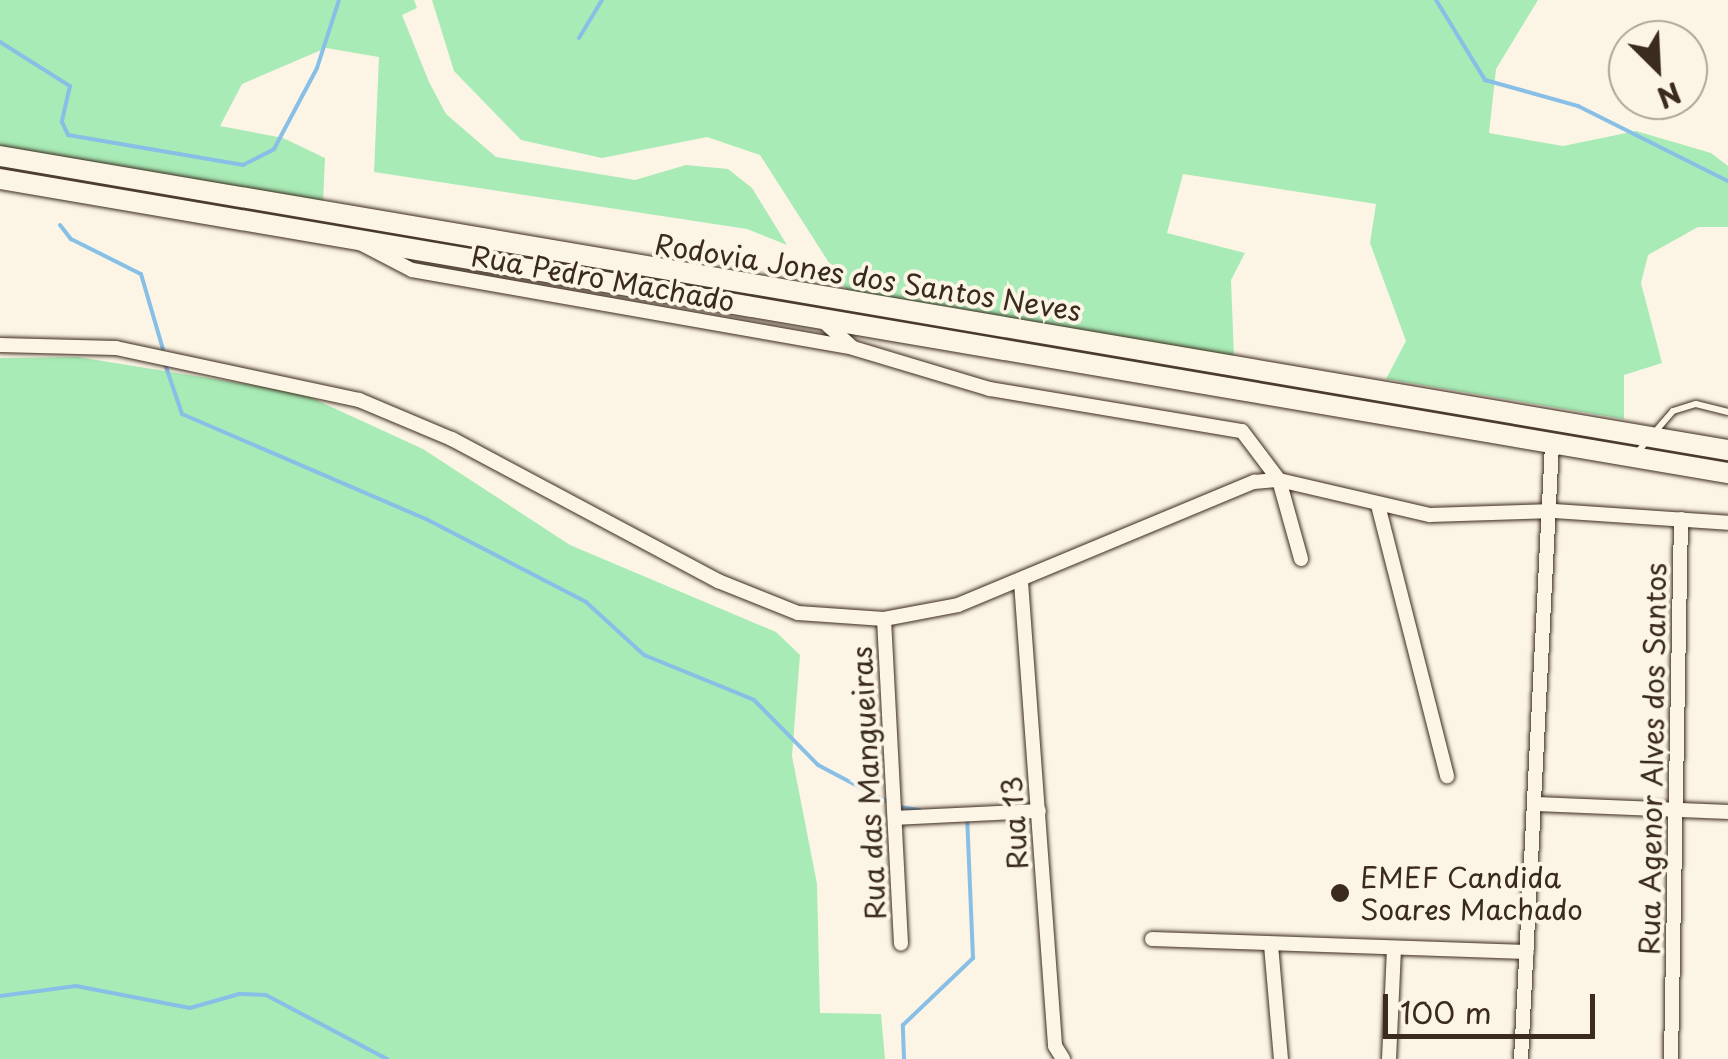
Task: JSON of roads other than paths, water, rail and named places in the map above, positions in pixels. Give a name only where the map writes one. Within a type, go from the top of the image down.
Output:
[{"type":"main road","name":"Rodovia Jones dos Santos Neves","points":[[0,156],[1728,450]]},
{"type":"main road","name":"Rodovia Jones dos Santos Neves","points":[[0,179],[1728,473]]},
{"type":"street","name":"Rua Pedro Machado","points":[[352,237],[412,270],[853,348],[990,388],[1242,431],[1279,480]]},
{"type":"street","name":"Rua Pedro Machado","points":[[821,319],[853,348]]},
{"type":"street","points":[[0,346],[116,348],[359,400],[452,440],[758,599],[798,613],[884,619],[958,605],[1021,582],[1245,484],[1279,480],[1430,515],[1554,510],[1728,523]]},
{"type":"street","points":[[1521,1059],[1549,624],[1554,510],[1552,444]]},
{"type":"street","points":[[1279,480],[1300,559]]},
{"type":"street","points":[[1378,505],[1447,776]]},
{"type":"street","name":"Rua Agenor Alves dos Santos","points":[[1672,1059],[1681,520]]},
{"type":"street","name":"Rua 13","points":[[1021,582],[1062,1059]]},
{"type":"street","name":"Rua das Mangueiras","points":[[884,619],[902,944]]},
{"type":"street","points":[[1537,804],[1728,812]]},
{"type":"street","points":[[895,818],[1038,811]]},
{"type":"street","points":[[1152,939],[1527,952]]},
{"type":"street","points":[[1270,945],[1280,1059]]},
{"type":"street","points":[[1389,1059],[1394,948]]},
{"type":"lane","points":[[1634,456],[1645,435],[1684,407],[1728,412]]},
{"type":"waterway","points":[[0,42],[70,86],[62,122],[68,135],[243,165],[274,149],[317,68],[339,0]]},
{"type":"waterway","points":[[579,38],[602,0]]},
{"type":"waterway","points":[[1436,0],[1485,80],[1578,106],[1728,181]]},
{"type":"waterway","points":[[60,225],[71,239],[141,274],[163,349]]},
{"type":"waterway","points":[[165,364],[182,414],[426,519],[586,602],[644,655],[754,700],[818,765],[888,802]]},
{"type":"waterway","points":[[900,807],[920,810]]},
{"type":"waterway","points":[[904,1059],[903,1025],[973,958],[967,817]]},
{"type":"waterway","points":[[0,996],[76,986],[190,1008],[239,994],[266,995],[387,1059]]},
{"type":"place","name":"EMEF Candida Soares Machado","points":[[1340,893]]}]
